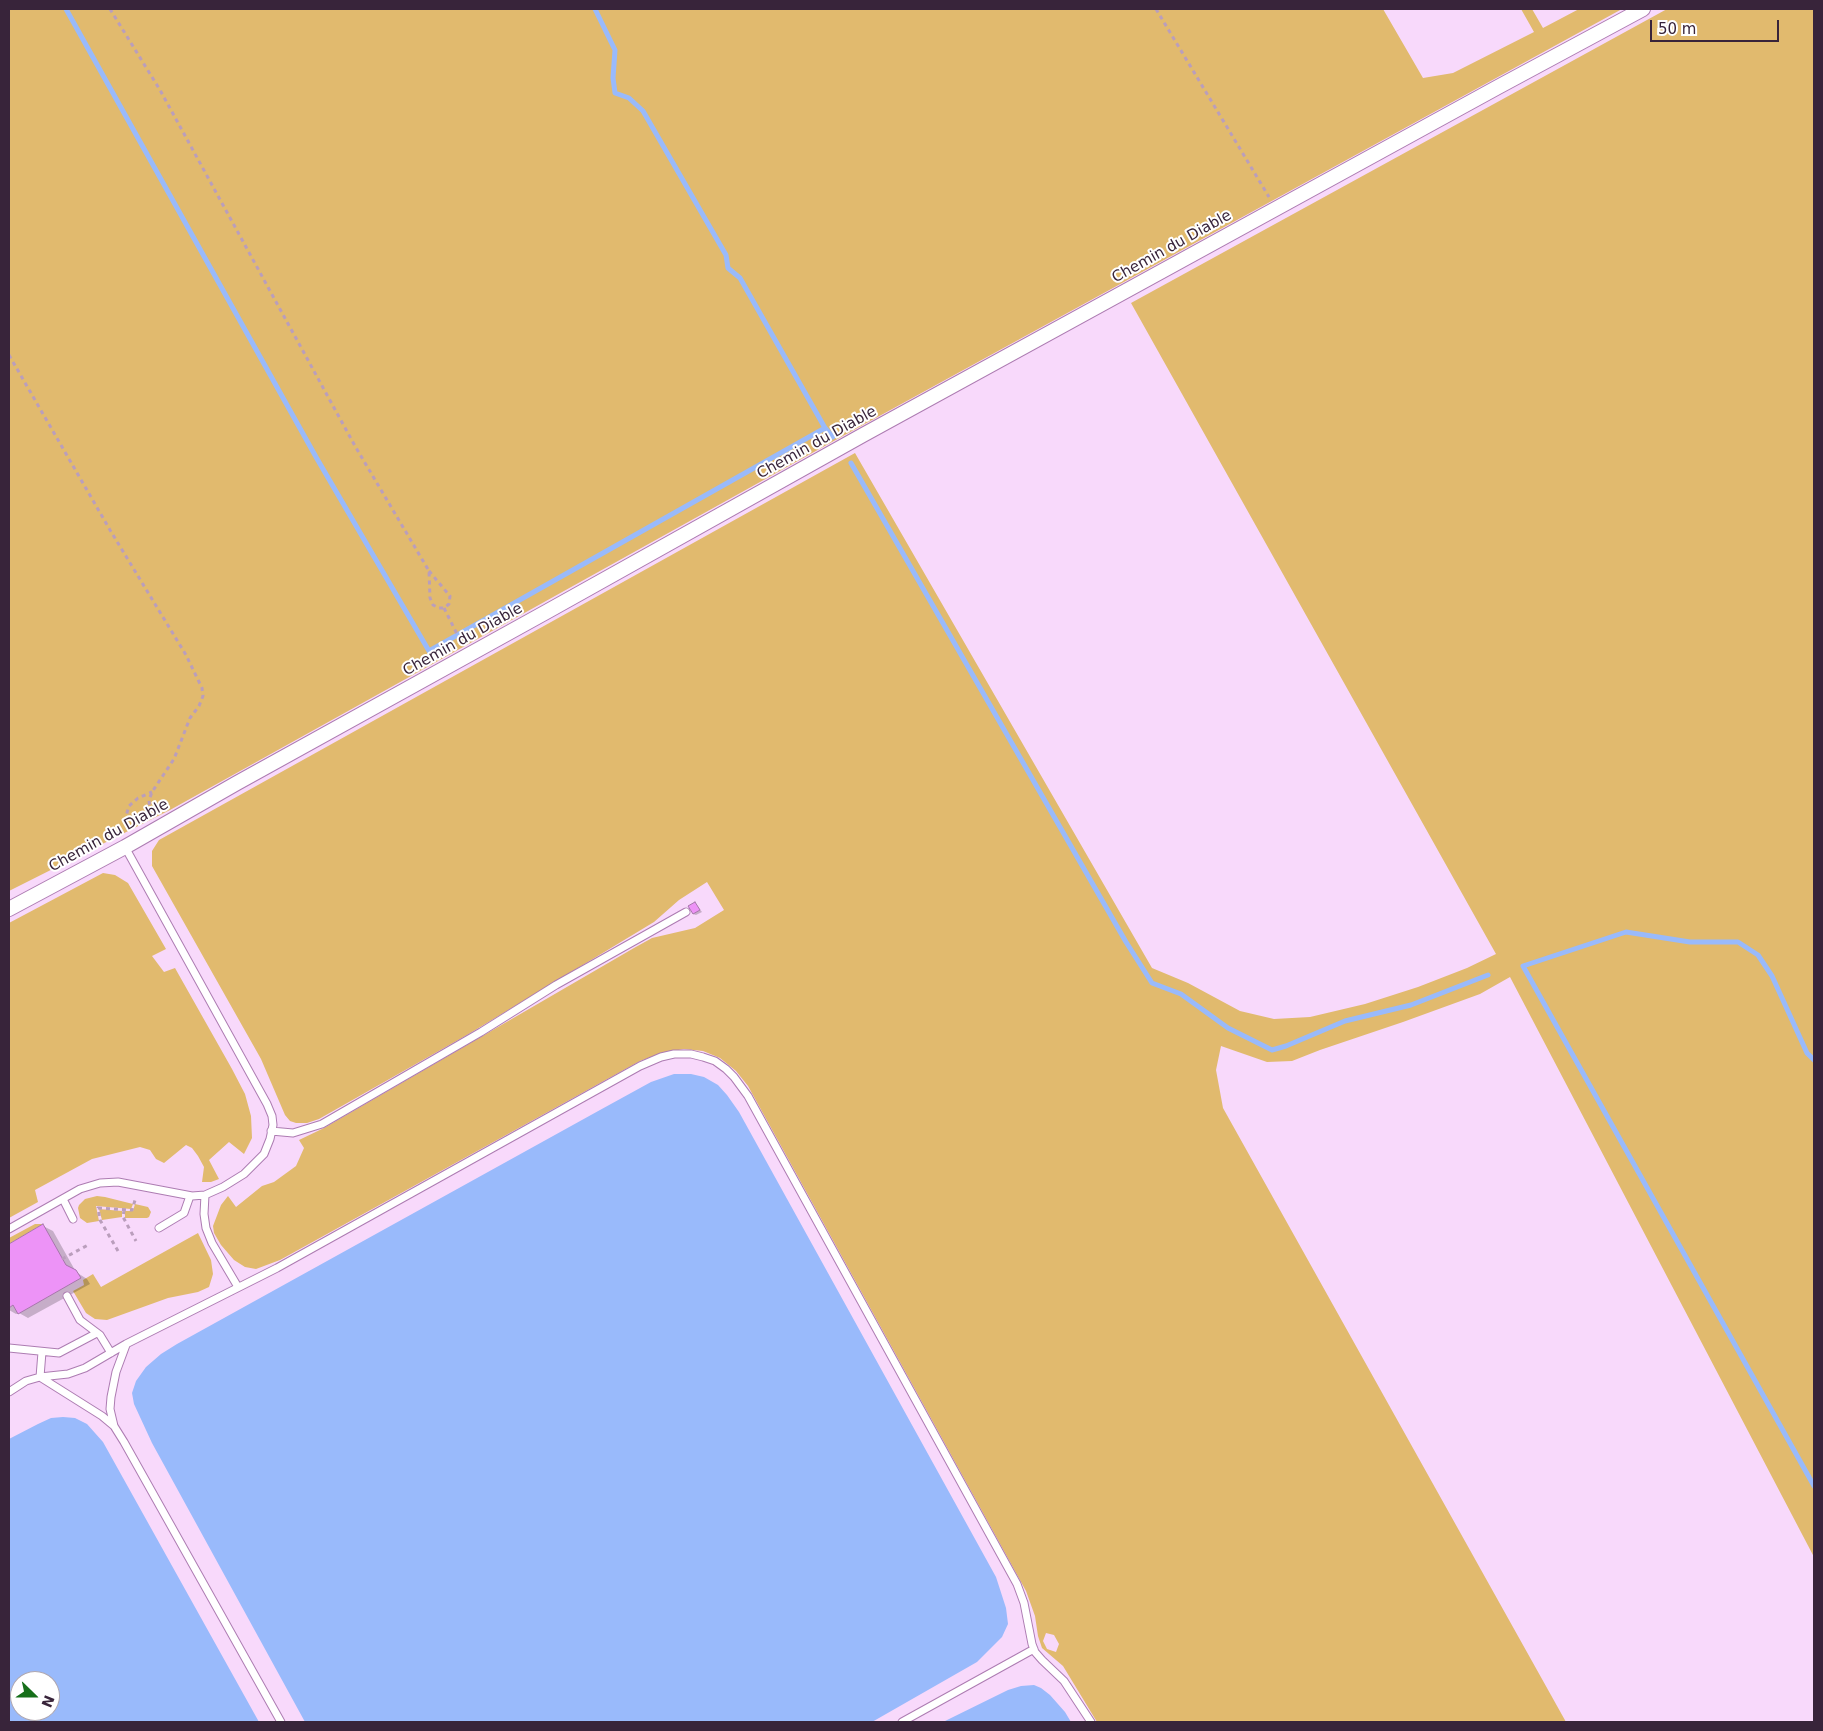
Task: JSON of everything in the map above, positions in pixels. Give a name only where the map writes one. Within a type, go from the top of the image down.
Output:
[{"type":"street","name":"Chemin du Diable","points":[[9,909],[130,844],[236,783],[1276,208],[1643,9]]},
{"type":"lane","points":[[9,1229],[80,1189],[100,1183],[118,1182],[190,1196],[205,1195],[244,1174],[264,1154],[271,1131],[272,1116],[267,1104],[130,844]]},
{"type":"lane","points":[[271,1131],[293,1133],[322,1124],[481,1032],[556,985],[686,912]]},
{"type":"lane","points":[[9,1392],[26,1381],[40,1377],[68,1374],[85,1368],[126,1344],[277,1268],[640,1066],[674,1054],[691,1054],[715,1061],[734,1077],[748,1096],[1017,1584],[1024,1603],[1034,1648],[1042,1660],[1064,1682],[1091,1722]]},
{"type":"lane","points":[[205,1195],[204,1214],[206,1228],[212,1243],[238,1287]]},
{"type":"lane","points":[[159,1228],[184,1213],[190,1196]]},
{"type":"lane","points":[[62,1199],[74,1219]]},
{"type":"lane","points":[[67,1296],[80,1320],[97,1333],[111,1353]]},
{"type":"lane","points":[[9,1348],[60,1353],[97,1333]]},
{"type":"lane","points":[[114,1426],[110,1409],[111,1397],[116,1372],[126,1344]]},
{"type":"lane","points":[[40,1377],[42,1352]]},
{"type":"lane","points":[[40,1377],[102,1416],[114,1426],[281,1722]]},
{"type":"lane","points":[[902,1722],[1034,1648]]},
{"type":"path","points":[[110,9],[160,90],[355,446],[429,572],[450,596],[449,604],[444,608],[433,605],[430,598],[429,572]]},
{"type":"path","points":[[1156,9],[1276,208]]},
{"type":"path","points":[[9,356],[110,530],[186,654],[202,688],[204,696],[190,718],[174,759],[152,792],[149,800],[150,812],[160,827]]},
{"type":"path","points":[[444,608],[468,655]]},
{"type":"path","points":[[130,844],[126,816],[129,806],[138,798],[152,792]]},
{"type":"path","points":[[118,1251],[100,1220],[98,1208],[132,1210],[134,1203]]},
{"type":"path","points":[[124,1210],[123,1217],[136,1241]]},
{"type":"path","points":[[62,1259],[88,1244]]},
{"type":"shaded area","points":[[9,9],[1383,9],[1423,78],[1453,73],[1534,32],[1521,9],[1532,9],[1543,28],[1579,9],[1622,9],[832,442],[170,810],[9,891]]},
{"type":"shaded area","points":[[1667,9],[1814,9],[1814,1557],[1510,977],[1480,994],[1292,1061],[1267,1062],[1221,1046],[1216,1070],[1223,1108],[1566,1722],[1097,1722],[1063,1666],[1042,1648],[1035,1616],[1026,1591],[748,1086],[736,1071],[720,1058],[703,1051],[684,1049],[662,1053],[640,1061],[280,1260],[256,1269],[245,1267],[234,1260],[221,1245],[214,1233],[213,1226],[221,1205],[228,1196],[236,1207],[262,1186],[274,1182],[296,1166],[304,1148],[299,1140],[324,1128],[652,938],[695,928],[724,910],[707,882],[679,900],[654,922],[467,1035],[319,1119],[307,1123],[296,1123],[290,1121],[285,1115],[261,1059],[152,866],[152,851],[159,840],[855,453],[1152,968],[1188,983],[1240,1011],[1274,1019],[1310,1017],[1365,1004],[1418,987],[1467,968],[1496,954],[1131,303]],"holes":[[[1046,1633],[1054,1635],[1059,1644],[1056,1652],[1047,1649],[1043,1641]]]},
{"type":"shaded area","points":[[103,873],[115,875],[128,883],[166,949],[152,956],[164,972],[175,968],[232,1069],[245,1094],[251,1116],[252,1138],[244,1154],[229,1142],[209,1160],[219,1179],[211,1182],[202,1182],[204,1167],[192,1148],[186,1145],[164,1163],[156,1159],[150,1150],[140,1147],[92,1159],[35,1190],[38,1202],[9,1218],[9,923]]},
{"type":"shaded area","points":[[97,1196],[133,1204],[131,1209],[96,1206],[99,1221],[87,1223],[80,1218],[79,1205],[85,1199]]},
{"type":"shaded area","points":[[135,1204],[148,1207],[151,1212],[149,1217],[125,1218],[125,1211],[133,1211]]},
{"type":"shaded area","points":[[99,1209],[122,1211],[122,1217],[102,1220]]},
{"type":"shaded area","points":[[35,1224],[43,1224],[9,1244],[9,1238]]},
{"type":"shaded area","points":[[198,1233],[211,1260],[213,1274],[209,1287],[198,1292],[168,1298],[107,1320],[95,1319],[86,1313],[73,1291],[84,1285],[83,1280],[93,1274],[101,1287]]},
{"type":"water","points":[[674,1074],[691,1074],[704,1077],[718,1085],[739,1112],[996,1577],[1006,1608],[1008,1624],[1002,1637],[977,1662],[872,1722],[305,1722],[152,1443],[134,1404],[132,1393],[136,1381],[146,1367],[161,1354],[177,1344],[651,1082]]},
{"type":"water","points":[[51,1418],[75,1418],[87,1424],[103,1442],[259,1722],[9,1722],[9,1439]]},
{"type":"water","points":[[1034,1685],[1050,1695],[1071,1722],[943,1722],[1008,1690]]},
{"type":"building","points":[[695,902],[700,910],[693,914],[688,906]]},
{"type":"building","points":[[43,1224],[66,1265],[76,1270],[81,1278],[18,1314],[13,1305],[9,1308],[9,1244]]},
{"type":"waterway","points":[[66,9],[316,457],[429,651],[825,428]]},
{"type":"waterway","points":[[595,9],[615,50],[613,78],[615,93],[629,98],[643,111],[726,255],[728,268],[740,278],[825,428],[833,437]]},
{"type":"waterway","points":[[851,463],[1126,942],[1152,983],[1181,994],[1228,1028],[1272,1050],[1345,1021],[1411,1005],[1488,975]]},
{"type":"waterway","points":[[1814,1060],[1807,1053],[1772,976],[1758,955],[1738,942],[1690,942],[1626,932],[1523,966],[1814,1486]]}]
